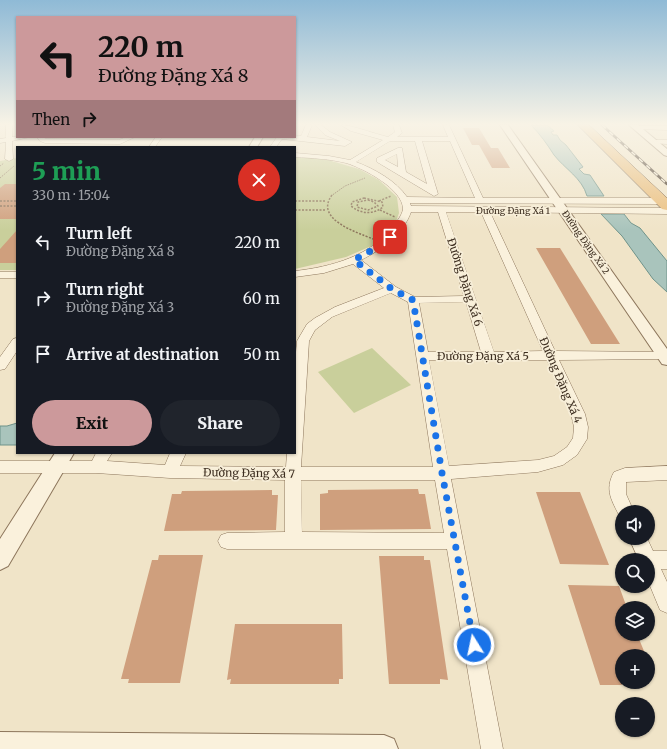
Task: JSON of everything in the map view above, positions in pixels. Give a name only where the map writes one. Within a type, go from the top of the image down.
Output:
[{"type":"highway","points":[[620,160],[666,203]]},
{"type":"highway","points":[[625,160],[666,203]]},
{"type":"street","points":[[296,283],[327,269],[354,260],[383,242],[399,227],[403,220],[404,200],[383,178],[351,162],[337,160]]},
{"type":"street","points":[[380,160],[402,173],[437,200]]},
{"type":"street","points":[[402,173],[406,160]]},
{"type":"street","name":"Đường Đặng Xá 6","points":[[416,160],[437,200],[490,356]]},
{"type":"street","name":"Đường Đặng Xá 4","points":[[442,473],[538,466],[558,461],[572,451],[580,439],[581,427],[578,414],[462,160]]},
{"type":"street","name":"Đường Đặng Xá 2","points":[[528,160],[665,357]]},
{"type":"street","name":"Đường Đặng Xá 1","points":[[404,200],[437,200],[482,205],[560,205],[597,210],[624,210],[666,203]]},
{"type":"street","name":"Đường Đặng Xá 1","points":[[560,205],[589,201],[666,203]]},
{"type":"street","points":[[354,260],[392,289],[413,300],[471,299]]},
{"type":"street","points":[[296,274],[327,269]]},
{"type":"street","points":[[0,275],[16,275]]},
{"type":"street","points":[[296,436],[303,341],[310,328],[323,318],[392,289]]},
{"type":"street","points":[[413,300],[442,473],[492,749]]},
{"type":"street","points":[[0,366],[16,343]]},
{"type":"street","name":"Đường Đặng Xá 5","points":[[423,356],[665,357]]},
{"type":"street","points":[[96,467],[103,454]]},
{"type":"street","points":[[170,472],[178,454]]},
{"type":"street","points":[[294,540],[293,474],[295,454]]},
{"type":"street","points":[[0,559],[61,460]]},
{"type":"street","name":"Đường Đặng Xá 7","points":[[0,467],[61,460],[96,467],[170,472],[293,474],[442,473]]},
{"type":"street","points":[[623,505],[616,486],[620,477],[625,475],[667,473]]},
{"type":"street","points":[[227,541],[455,541]]},
{"type":"street","points":[[655,560],[667,560]]},
{"type":"street","points":[[655,576],[667,603]]},
{"type":"street","points":[[0,746],[384,749]]},
{"type":"path","points":[[0,178],[16,164]]},
{"type":"path","points":[[376,174],[341,187],[330,195],[326,201],[326,210],[331,217],[343,226],[362,235],[383,242]]},
{"type":"path","points":[[351,205],[352,202],[357,199],[373,198],[383,205]]},
{"type":"path","points":[[357,199],[383,205]]},
{"type":"path","points":[[379,201],[404,200]]},
{"type":"path","points":[[0,201],[16,201]]},
{"type":"path","points":[[296,201],[326,201]]},
{"type":"path","points":[[356,206],[356,203],[361,201]]},
{"type":"path","points":[[351,205],[363,210],[374,209],[377,208],[378,205]]},
{"type":"path","points":[[351,205],[354,209],[361,212],[377,211],[380,210],[383,205]]},
{"type":"path","points":[[0,206],[16,206]]},
{"type":"path","points":[[296,210],[326,210]]},
{"type":"path","points":[[380,210],[403,220]]},
{"type":"green space","points":[[16,160],[16,270],[0,270],[0,161]]},
{"type":"green space","points":[[296,160],[328,160],[359,169],[379,180],[397,197],[399,213],[394,227],[376,244],[346,257],[296,269]]},
{"type":"green space","points":[[372,348],[411,385],[354,413],[318,372]]},
{"type":"water","points":[[558,160],[578,160],[583,167],[579,169],[584,174],[590,175],[604,196],[587,196],[585,190],[577,179]]},
{"type":"water","points":[[601,214],[624,214],[631,223],[640,228],[667,261],[667,292],[653,279],[622,236]]},
{"type":"water","points":[[16,423],[16,445],[0,445],[0,426]]},
{"type":"building","points":[[487,160],[505,160],[510,168],[492,168]]},
{"type":"building","points":[[5,184],[16,184],[16,219],[0,219],[0,188]]},
{"type":"building","points":[[16,231],[16,263],[0,263],[0,249]]},
{"type":"building","points":[[536,248],[560,248],[620,344],[591,344]]},
{"type":"building","points":[[418,489],[419,494],[425,494],[431,529],[320,530],[320,494],[328,493],[328,490]]},
{"type":"building","points":[[272,490],[272,495],[278,495],[276,530],[164,531],[172,494],[181,494],[182,491]]},
{"type":"building","points":[[536,492],[580,492],[609,565],[560,564]]},
{"type":"building","points":[[159,555],[203,555],[180,683],[128,683],[129,679],[121,679],[152,560],[158,560]]},
{"type":"building","points":[[379,556],[424,556],[424,560],[430,560],[448,680],[440,679],[440,684],[389,684]]},
{"type":"building","points":[[568,585],[615,586],[615,593],[622,593],[624,601],[615,601],[615,641],[640,641],[643,649],[615,649],[615,685],[600,685]]},
{"type":"building","points":[[235,624],[342,624],[343,679],[339,679],[339,684],[230,684],[231,679],[227,680]]},
{"type":"railway","points":[[641,160],[667,184]]},
{"type":"route","points":[[390,237],[378,247],[354,260],[392,289],[413,300],[442,473],[474,645]]}]
